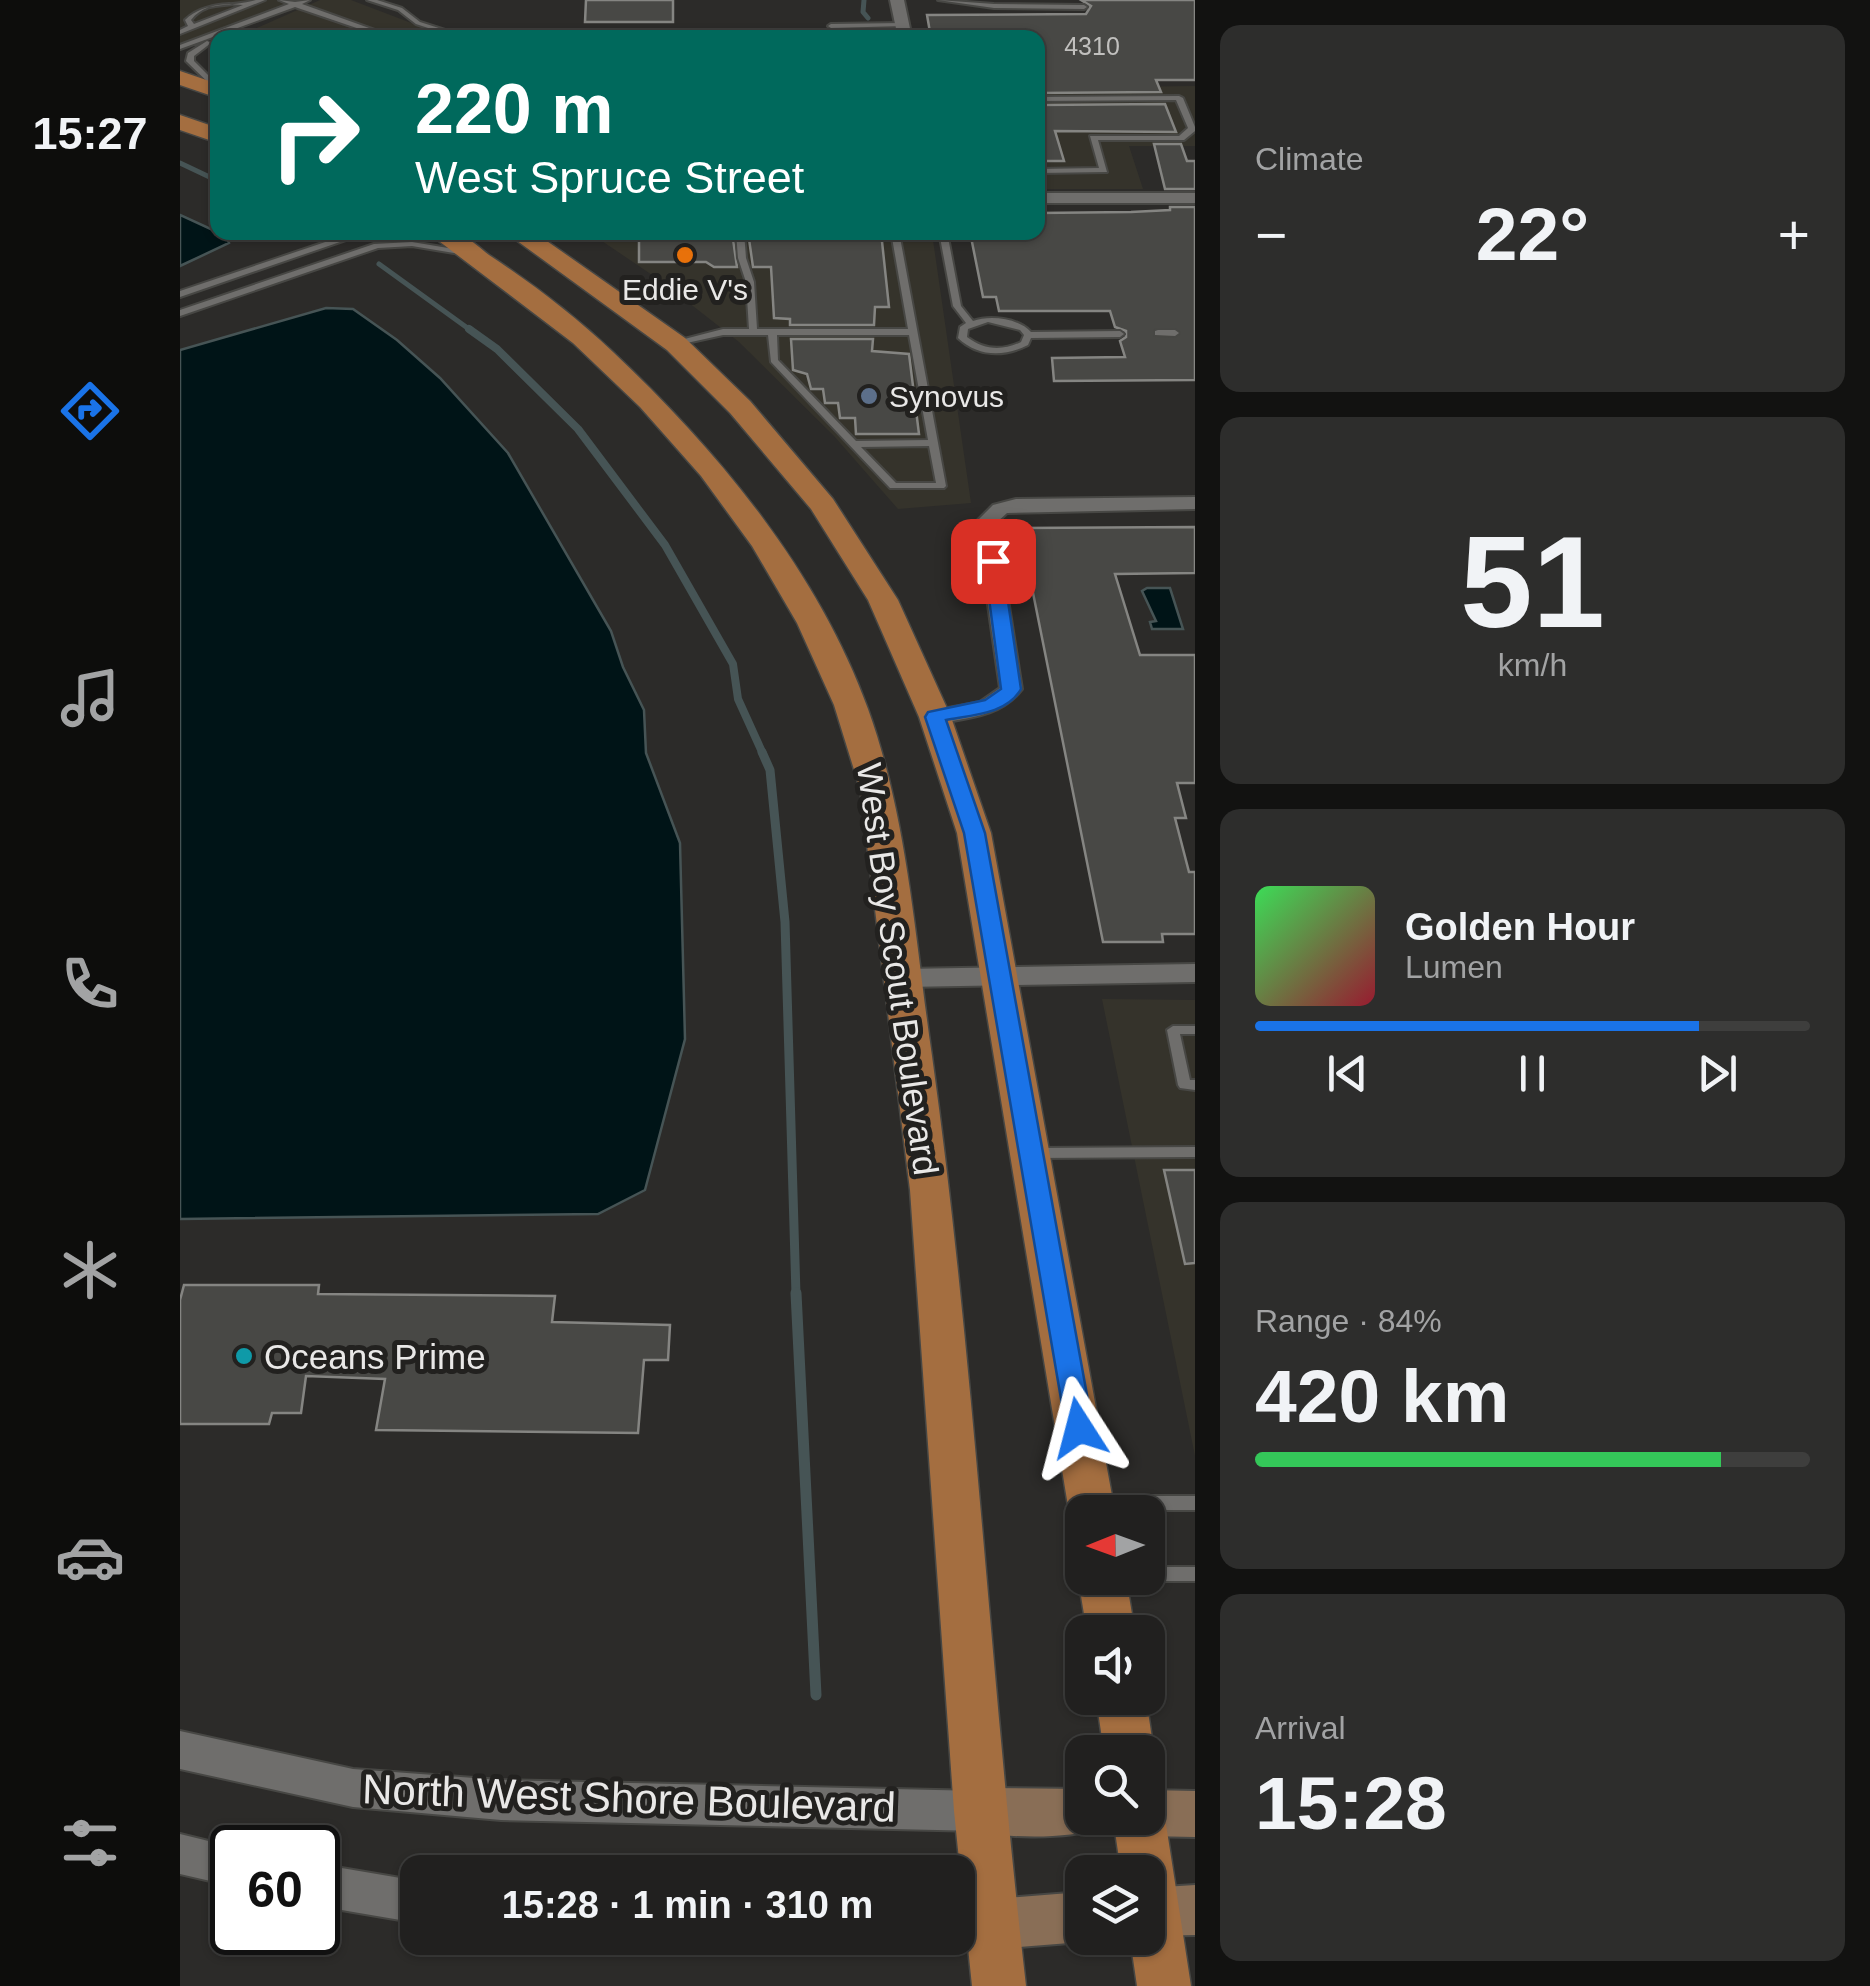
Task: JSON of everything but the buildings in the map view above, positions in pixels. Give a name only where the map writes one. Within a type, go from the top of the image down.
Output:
[{"type":"main road","points":[[180,78],[210,87]]},
{"type":"main road","points":[[180,122],[210,133]]},
{"type":"main road","name":"West Boy Scout Boulevard","points":[[452,240],[622,371],[677,430],[750,523],[799,602],[863,731],[877,788],[930,1190],[980,1811],[975,1924],[999,1986]]},
{"type":"main road","points":[[528,240],[676,344],[740,408],[823,505],[883,600],[935,717],[974,833],[1090,1495]]},
{"type":"main road","name":"North West Shore Boulevard","points":[[980,1811],[1065,1812]]},
{"type":"main road","points":[[1165,1813],[1195,1814]]},
{"type":"main road","points":[[975,1924],[1065,1918]]},
{"type":"main road","points":[[1162,1955],[1164,1986]]},
{"type":"street","points":[[897,0],[904,30]]},
{"type":"street","points":[[1045,198],[1195,198]]},
{"type":"street","points":[[935,717],[991,705],[1006,698],[1011,689],[986,522],[991,514],[1016,505],[1195,504]]},
{"type":"street","points":[[904,978],[1195,973]]},
{"type":"street","name":"North West Shore Boulevard","points":[[180,1750],[353,1788],[502,1800],[980,1811]]},
{"type":"street","points":[[180,1854],[210,1861]]},
{"type":"street","points":[[340,1890],[400,1899]]},
{"type":"lane","points":[[180,32],[262,0]]},
{"type":"lane","points":[[282,0],[370,30]]},
{"type":"lane","points":[[231,30],[307,0]]},
{"type":"lane","points":[[370,0],[400,9],[418,23],[440,30]]},
{"type":"lane","points":[[942,0],[994,6],[1084,7]]},
{"type":"lane","points":[[192,27],[188,20],[200,7],[213,3],[253,4]]},
{"type":"lane","points":[[830,26],[889,30]]},
{"type":"lane","points":[[180,47],[210,37]]},
{"type":"lane","points":[[210,43],[191,55],[190,62],[210,83]]},
{"type":"lane","points":[[1045,99],[1179,98],[1192,130],[1182,138],[1093,138],[1104,170],[1045,171]]},
{"type":"lane","points":[[180,294],[341,240]]},
{"type":"lane","points":[[741,240],[750,282],[753,332]]},
{"type":"lane","points":[[772,332],[774,360],[893,486],[942,486],[896,240]]},
{"type":"lane","points":[[945,240],[957,306],[970,323]]},
{"type":"lane","points":[[180,313],[377,246],[412,244],[474,254]]},
{"type":"lane","points":[[988,319],[1008,321],[1028,335],[1019,347],[986,350],[962,338],[964,327],[988,319]]},
{"type":"lane","points":[[676,344],[723,332],[912,332]]},
{"type":"lane","points":[[1158,333],[1176,333]]},
{"type":"lane","points":[[1028,335],[1120,334]]},
{"type":"lane","points":[[853,444],[933,444]]},
{"type":"lane","points":[[1195,1030],[1173,1030],[1185,1084],[1195,1084]]},
{"type":"lane","points":[[1032,1154],[1195,1152]]},
{"type":"lane","points":[[1165,1504],[1195,1503]]},
{"type":"lane","points":[[1165,1574],[1195,1574]]},
{"type":"shaded area","points":[[180,0],[296,0],[210,30],[210,33],[180,45]]},
{"type":"shaded area","points":[[320,0],[351,0],[430,30],[252,30]]},
{"type":"shaded area","points":[[1195,86],[1195,146],[1129,146],[1143,189],[1045,189],[1045,88]]},
{"type":"shaded area","points":[[180,215],[210,229],[210,240],[228,240],[229,243],[180,266]]},
{"type":"shaded area","points":[[600,240],[933,240],[971,503],[898,509],[834,436],[739,342]]},
{"type":"shaded area","points":[[326,308],[353,309],[397,340],[440,378],[508,453],[611,631],[644,710],[646,753],[680,843],[685,1039],[645,1190],[598,1214],[180,1219],[180,350]]},
{"type":"shaded area","points":[[1170,588],[1183,629],[1152,629],[1150,622],[1156,621],[1142,591]]},
{"type":"shaded area","points":[[1102,999],[1195,1000],[1195,1456]]},
{"type":"waterway","points":[[864,0],[863,12],[868,18]]},
{"type":"waterway","points":[[180,163],[210,177]]},
{"type":"waterway","points":[[379,264],[473,332]]},
{"type":"waterway","points":[[469,329],[497,349],[578,429],[665,545],[733,664],[738,699],[763,754]]},
{"type":"waterway","points":[[762,752],[770,770],[785,922],[796,1295]]},
{"type":"waterway","points":[[796,1293],[816,1695]]},
{"type":"place","name":"Eddie V's","points":[[685,255]]},
{"type":"place","name":"Synovus","points":[[869,396]]},
{"type":"place","name":"Oceans Prime","points":[[244,1356]]},
{"type":"route","points":[[993,561],[1011,689],[1006,698],[991,705],[935,717],[974,833],[1079,1428]]}]
